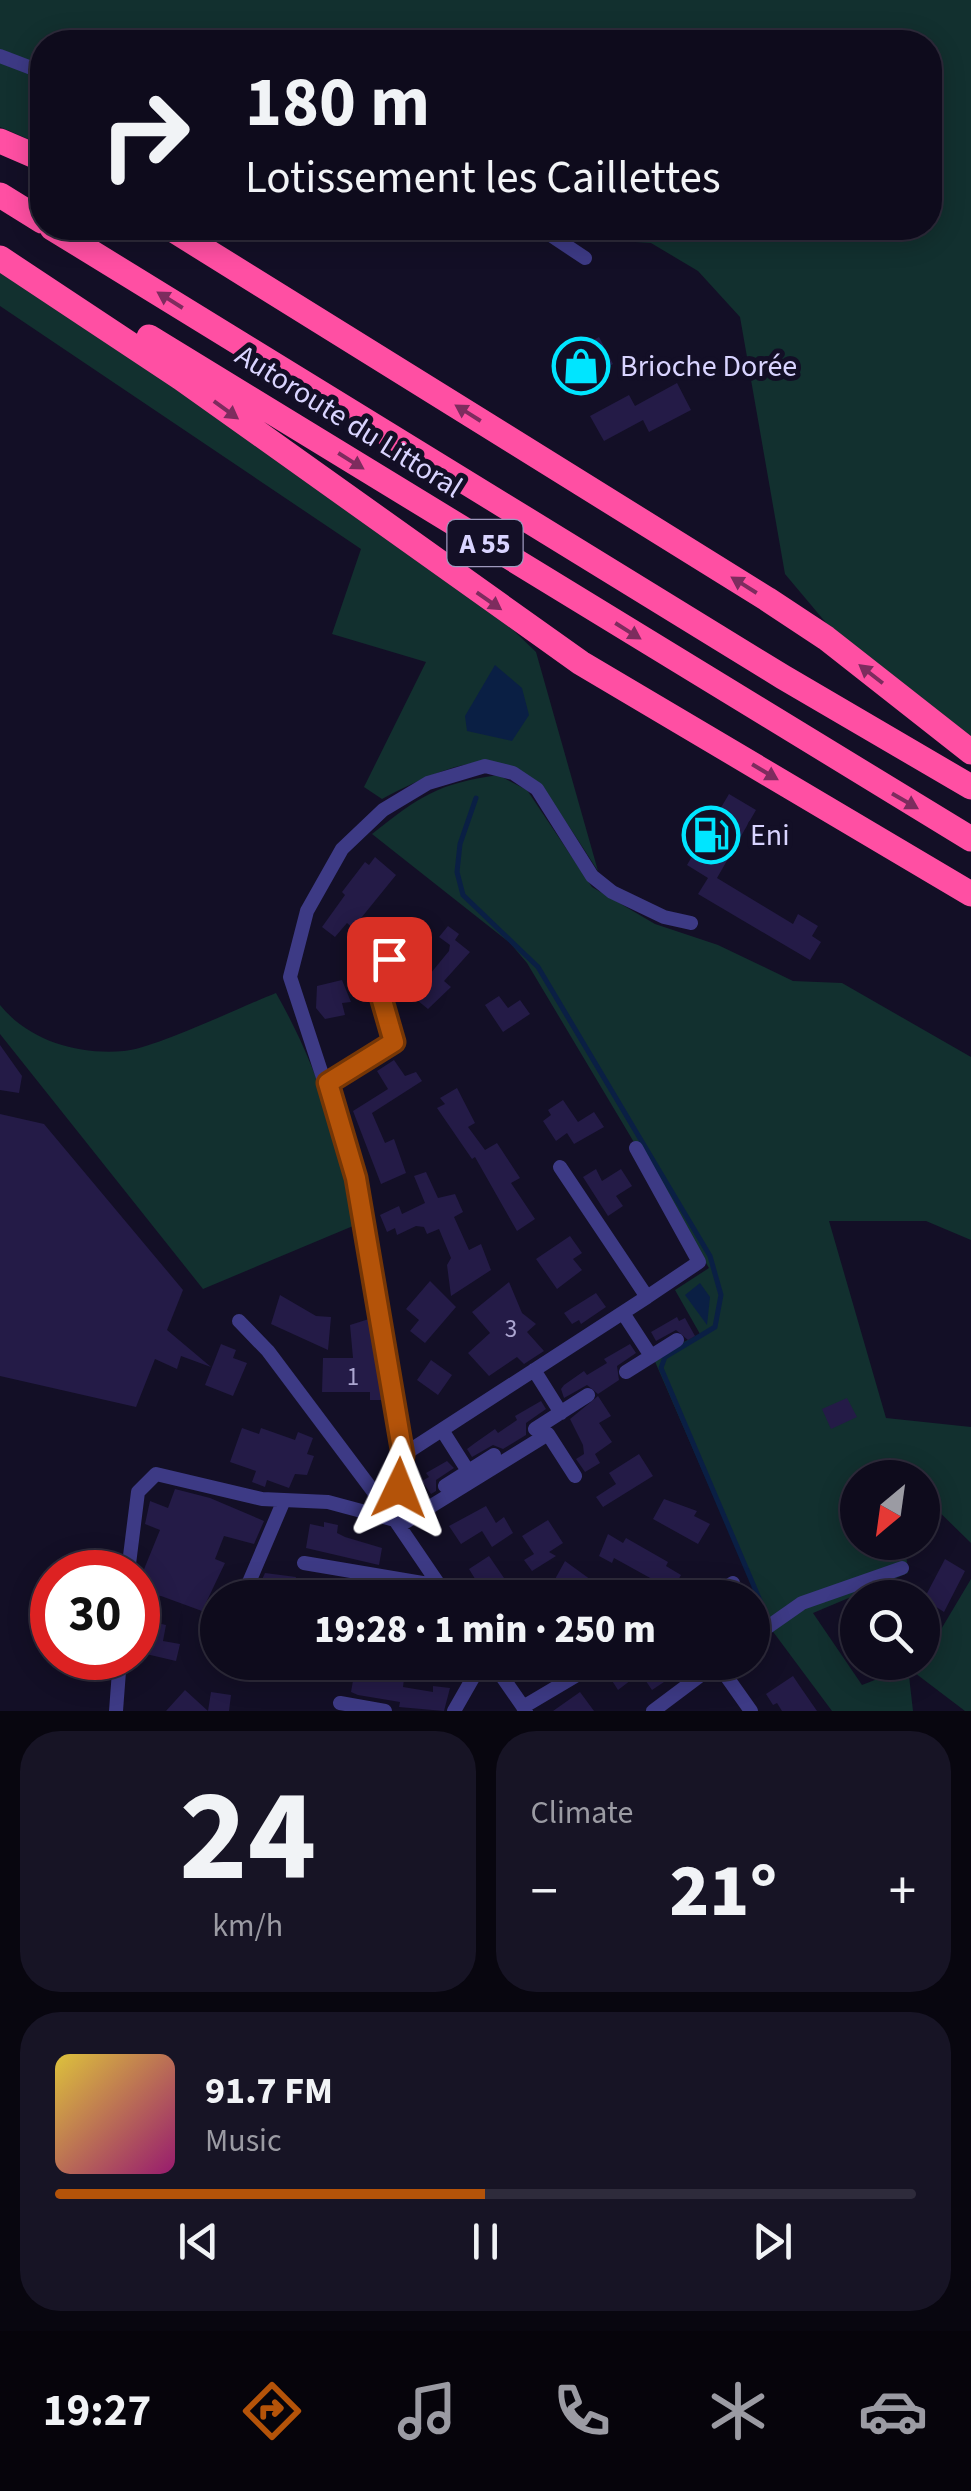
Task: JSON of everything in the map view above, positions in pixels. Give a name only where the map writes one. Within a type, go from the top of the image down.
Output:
[{"type":"highway","points":[[0,141],[30,154]]},
{"type":"highway","points":[[0,195],[30,214]]},
{"type":"highway","name":"Autoroute du Littoral","points":[[72,240],[971,787]]},
{"type":"highway","points":[[189,240],[767,599],[826,638],[971,752]]},
{"type":"highway","name":"Autoroute du Littoral","points":[[0,245],[971,839]]},
{"type":"highway","points":[[0,258],[181,378],[581,663],[971,894]]},
{"type":"street","points":[[0,56],[30,67]]},
{"type":"street","points":[[558,240],[585,258]]},
{"type":"street","points":[[397,1523],[403,1455],[356,1178],[290,976],[308,911],[354,834],[428,782],[472,767],[513,773],[537,789],[592,876],[628,902],[690,922]]},
{"type":"street","points":[[328,1083],[394,1042],[375,976],[402,942],[387,928]]},
{"type":"street","points":[[403,1455],[699,1262],[636,1148]]},
{"type":"street","points":[[560,1167],[647,1297]]},
{"type":"street","points":[[623,1313],[651,1356]]},
{"type":"street","points":[[239,1321],[268,1350],[436,1580]]},
{"type":"street","points":[[626,1372],[677,1340]]},
{"type":"street","points":[[534,1370],[561,1413]]},
{"type":"street","points":[[535,1430],[588,1396]]},
{"type":"street","points":[[442,1430],[468,1472]]},
{"type":"street","points":[[131,1550],[138,1492],[156,1474],[284,1500],[328,1502],[397,1523],[548,1434],[576,1476]]},
{"type":"street","points":[[445,1486],[494,1454]]},
{"type":"street","points":[[250,1580],[284,1500]]},
{"type":"street","points":[[304,1563],[386,1580]]},
{"type":"street","points":[[770,1625],[802,1603],[902,1568]]},
{"type":"street","points":[[116,1711],[118,1680]]},
{"type":"street","points":[[454,1711],[472,1680]]},
{"type":"street","points":[[504,1680],[524,1709],[570,1680]]},
{"type":"street","points":[[652,1711],[695,1680]]},
{"type":"street","points":[[730,1680],[751,1711]]},
{"type":"street","points":[[340,1702],[385,1711]]},
{"type":"green space","points":[[0,0],[971,0],[971,736],[827,624],[785,574],[740,317],[698,271],[651,243],[603,240],[942,240],[942,30],[30,30],[30,140],[0,127]]},
{"type":"green space","points":[[0,269],[93,330],[512,629],[536,652],[598,871],[552,803],[511,768],[488,763],[460,766],[382,799],[364,787],[426,662],[332,634],[361,549],[0,306]]},
{"type":"green space","points":[[498,775],[527,790],[592,887],[655,924],[718,945],[793,981],[842,983],[971,1057],[971,1240],[926,1221],[829,1221],[886,1418],[971,1427],[971,1543],[940,1513],[940,1460],[840,1460],[840,1560],[907,1560],[908,1573],[891,1580],[840,1580],[840,1602],[813,1613],[840,1653],[840,1680],[859,1680],[862,1685],[875,1680],[909,1680],[913,1711],[832,1711],[771,1629],[770,1580],[750,1580],[653,1357],[700,1334],[675,1290],[709,1268],[527,963],[510,943],[372,834],[430,794]]},
{"type":"green space","points":[[276,993],[304,1048],[326,1106],[343,1165],[353,1226],[203,1289],[0,1034],[0,1005],[40,1036],[72,1048],[107,1052],[138,1048],[176,1035]]},
{"type":"green space","points":[[971,1579],[971,1711],[965,1711],[924,1680],[940,1680],[940,1631]]},
{"type":"water","points":[[495,665],[522,688],[529,715],[512,741],[467,731],[465,716]]},
{"type":"water","points":[[700,1283],[710,1297],[707,1325],[685,1295]]},
{"type":"building","points":[[599,337],[613,364],[573,386],[558,359]]},
{"type":"building","points":[[677,383],[691,410],[649,432],[643,420],[604,441],[590,416],[629,395],[635,406]]},
{"type":"building","points":[[729,794],[756,810],[717,878],[793,924],[798,914],[818,926],[812,936],[821,942],[810,960],[698,894],[708,878],[687,865]]},
{"type":"building","points":[[375,857],[396,875],[353,928],[347,923],[335,937],[322,927],[345,895],[342,892],[365,862],[369,865]]},
{"type":"building","points":[[448,926],[459,934],[455,940],[470,952],[444,981],[451,987],[428,1009],[412,996],[449,951],[450,945],[439,937]]},
{"type":"building","points":[[342,980],[351,1002],[342,1003],[345,1015],[325,1019],[316,1008],[317,986]]},
{"type":"building","points":[[499,996],[508,1008],[520,1000],[530,1014],[503,1032],[485,1005]]},
{"type":"building","points":[[0,1045],[22,1076],[19,1093],[0,1090]]},
{"type":"building","points":[[394,1060],[405,1076],[416,1072],[422,1081],[372,1113],[385,1143],[394,1139],[406,1173],[381,1184],[353,1111],[388,1089],[377,1071]]},
{"type":"building","points":[[457,1088],[475,1123],[468,1127],[485,1150],[497,1143],[520,1178],[511,1183],[535,1219],[517,1231],[475,1157],[472,1159],[437,1108],[445,1104],[440,1098]]},
{"type":"building","points":[[563,1100],[578,1122],[594,1112],[604,1127],[574,1144],[567,1133],[556,1141],[543,1121],[551,1115],[548,1110]]},
{"type":"building","points":[[0,1114],[44,1124],[183,1290],[167,1330],[211,1367],[181,1356],[177,1369],[155,1359],[136,1407],[0,1376]]},
{"type":"building","points":[[596,1169],[602,1181],[621,1169],[632,1186],[616,1196],[623,1206],[608,1216],[583,1177]]},
{"type":"building","points":[[426,1172],[438,1198],[455,1194],[463,1212],[454,1217],[469,1250],[481,1244],[491,1270],[451,1296],[447,1265],[451,1258],[439,1229],[427,1234],[424,1227],[416,1226],[397,1235],[395,1228],[387,1232],[380,1215],[399,1206],[402,1214],[425,1203],[414,1176]]},
{"type":"building","points":[[570,1236],[582,1253],[573,1259],[582,1270],[557,1289],[536,1259]]},
{"type":"building","points":[[430,1281],[456,1307],[425,1343],[410,1331],[419,1320],[406,1309]]},
{"type":"building","points":[[509,1282],[522,1313],[536,1324],[527,1332],[544,1351],[524,1364],[517,1357],[489,1376],[468,1353],[490,1333],[472,1312]]},
{"type":"building","points":[[596,1293],[606,1307],[581,1324],[579,1320],[572,1324],[564,1313]]},
{"type":"building","points":[[280,1295],[316,1316],[331,1317],[328,1350],[271,1324]]},
{"type":"building","points":[[677,1317],[679,1321],[685,1318],[695,1336],[688,1340],[676,1330],[656,1341],[651,1332]]},
{"type":"building","points":[[369,1319],[383,1400],[370,1400],[370,1392],[322,1392],[323,1358],[353,1358],[350,1325]]},
{"type":"building","points":[[221,1344],[236,1350],[233,1358],[247,1363],[233,1396],[205,1385]]},
{"type":"building","points":[[630,1344],[636,1353],[617,1366],[619,1380],[598,1394],[587,1385],[564,1398],[564,1385],[584,1371],[587,1375],[607,1363],[604,1359]]},
{"type":"building","points":[[431,1360],[452,1375],[438,1395],[417,1380]]},
{"type":"building","points":[[598,1396],[611,1416],[599,1423],[612,1442],[595,1454],[600,1463],[585,1472],[576,1459],[584,1454],[583,1445],[570,1419]]},
{"type":"building","points":[[847,1398],[857,1417],[831,1429],[822,1409]]},
{"type":"building","points":[[541,1401],[546,1409],[526,1423],[526,1435],[503,1449],[493,1445],[472,1457],[467,1449],[495,1429],[498,1433],[517,1420],[515,1416]]},
{"type":"building","points":[[242,1428],[259,1434],[261,1428],[295,1440],[298,1432],[313,1438],[307,1454],[314,1456],[307,1475],[295,1474],[289,1488],[267,1480],[265,1487],[252,1482],[256,1471],[230,1462]]},
{"type":"building","points":[[639,1454],[653,1476],[603,1507],[596,1497],[616,1484],[609,1473]]},
{"type":"building","points":[[447,1461],[454,1468],[436,1480],[436,1491],[431,1494],[422,1481],[429,1477],[426,1473]]},
{"type":"building","points":[[175,1489],[210,1498],[264,1521],[254,1544],[224,1536],[215,1559],[225,1563],[217,1580],[200,1580],[200,1610],[160,1596],[160,1550],[152,1550],[160,1530],[145,1524],[150,1501],[168,1508]]},
{"type":"building","points":[[664,1499],[697,1511],[694,1516],[710,1524],[698,1544],[653,1519]]},
{"type":"building","points":[[486,1506],[496,1523],[504,1517],[513,1533],[492,1547],[482,1531],[461,1544],[449,1526]]},
{"type":"building","points":[[548,1520],[563,1543],[549,1552],[556,1556],[532,1571],[524,1560],[534,1554],[522,1536]]},
{"type":"building","points":[[324,1522],[338,1525],[337,1533],[345,1537],[382,1548],[379,1565],[306,1548],[310,1524],[324,1527]]},
{"type":"building","points":[[608,1534],[623,1543],[626,1538],[668,1562],[666,1566],[681,1575],[678,1580],[650,1580],[614,1558],[612,1563],[599,1556]]},
{"type":"building","points":[[489,1556],[504,1578],[476,1580],[469,1569]]},
{"type":"building","points":[[945,1559],[965,1571],[944,1612],[940,1609],[940,1580],[934,1580]]},
{"type":"building","points":[[565,1561],[591,1580],[555,1580]]},
{"type":"building","points":[[265,1573],[296,1577],[296,1580],[262,1580]]},
{"type":"building","points":[[160,1624],[166,1625],[163,1641],[180,1644],[176,1661],[160,1657]]},
{"type":"building","points":[[793,1676],[817,1711],[782,1711],[777,1703],[773,1705],[766,1694]]},
{"type":"building","points":[[353,1680],[404,1680],[403,1687],[433,1692],[433,1686],[450,1688],[444,1711],[399,1707],[400,1702],[351,1692]]},
{"type":"building","points":[[612,1680],[631,1680],[618,1690]]},
{"type":"building","points":[[645,1680],[663,1680],[664,1682],[652,1690]]},
{"type":"building","points":[[185,1690],[208,1711],[166,1711]]},
{"type":"building","points":[[211,1692],[231,1695],[229,1711],[208,1711]]},
{"type":"building","points":[[580,1692],[594,1711],[553,1711]]},
{"type":"waterway","points":[[476,798],[460,844],[457,872],[463,895],[538,967],[710,1256],[721,1295],[715,1327],[665,1357],[661,1368],[751,1580]]},
{"type":"place","name":"Brioche Dorée","points":[[581,366]]},
{"type":"place","name":"Eni","points":[[711,835]]},
{"type":"route","points":[[389,959],[375,976],[394,1042],[328,1083],[356,1178],[403,1455],[399,1488]]}]
